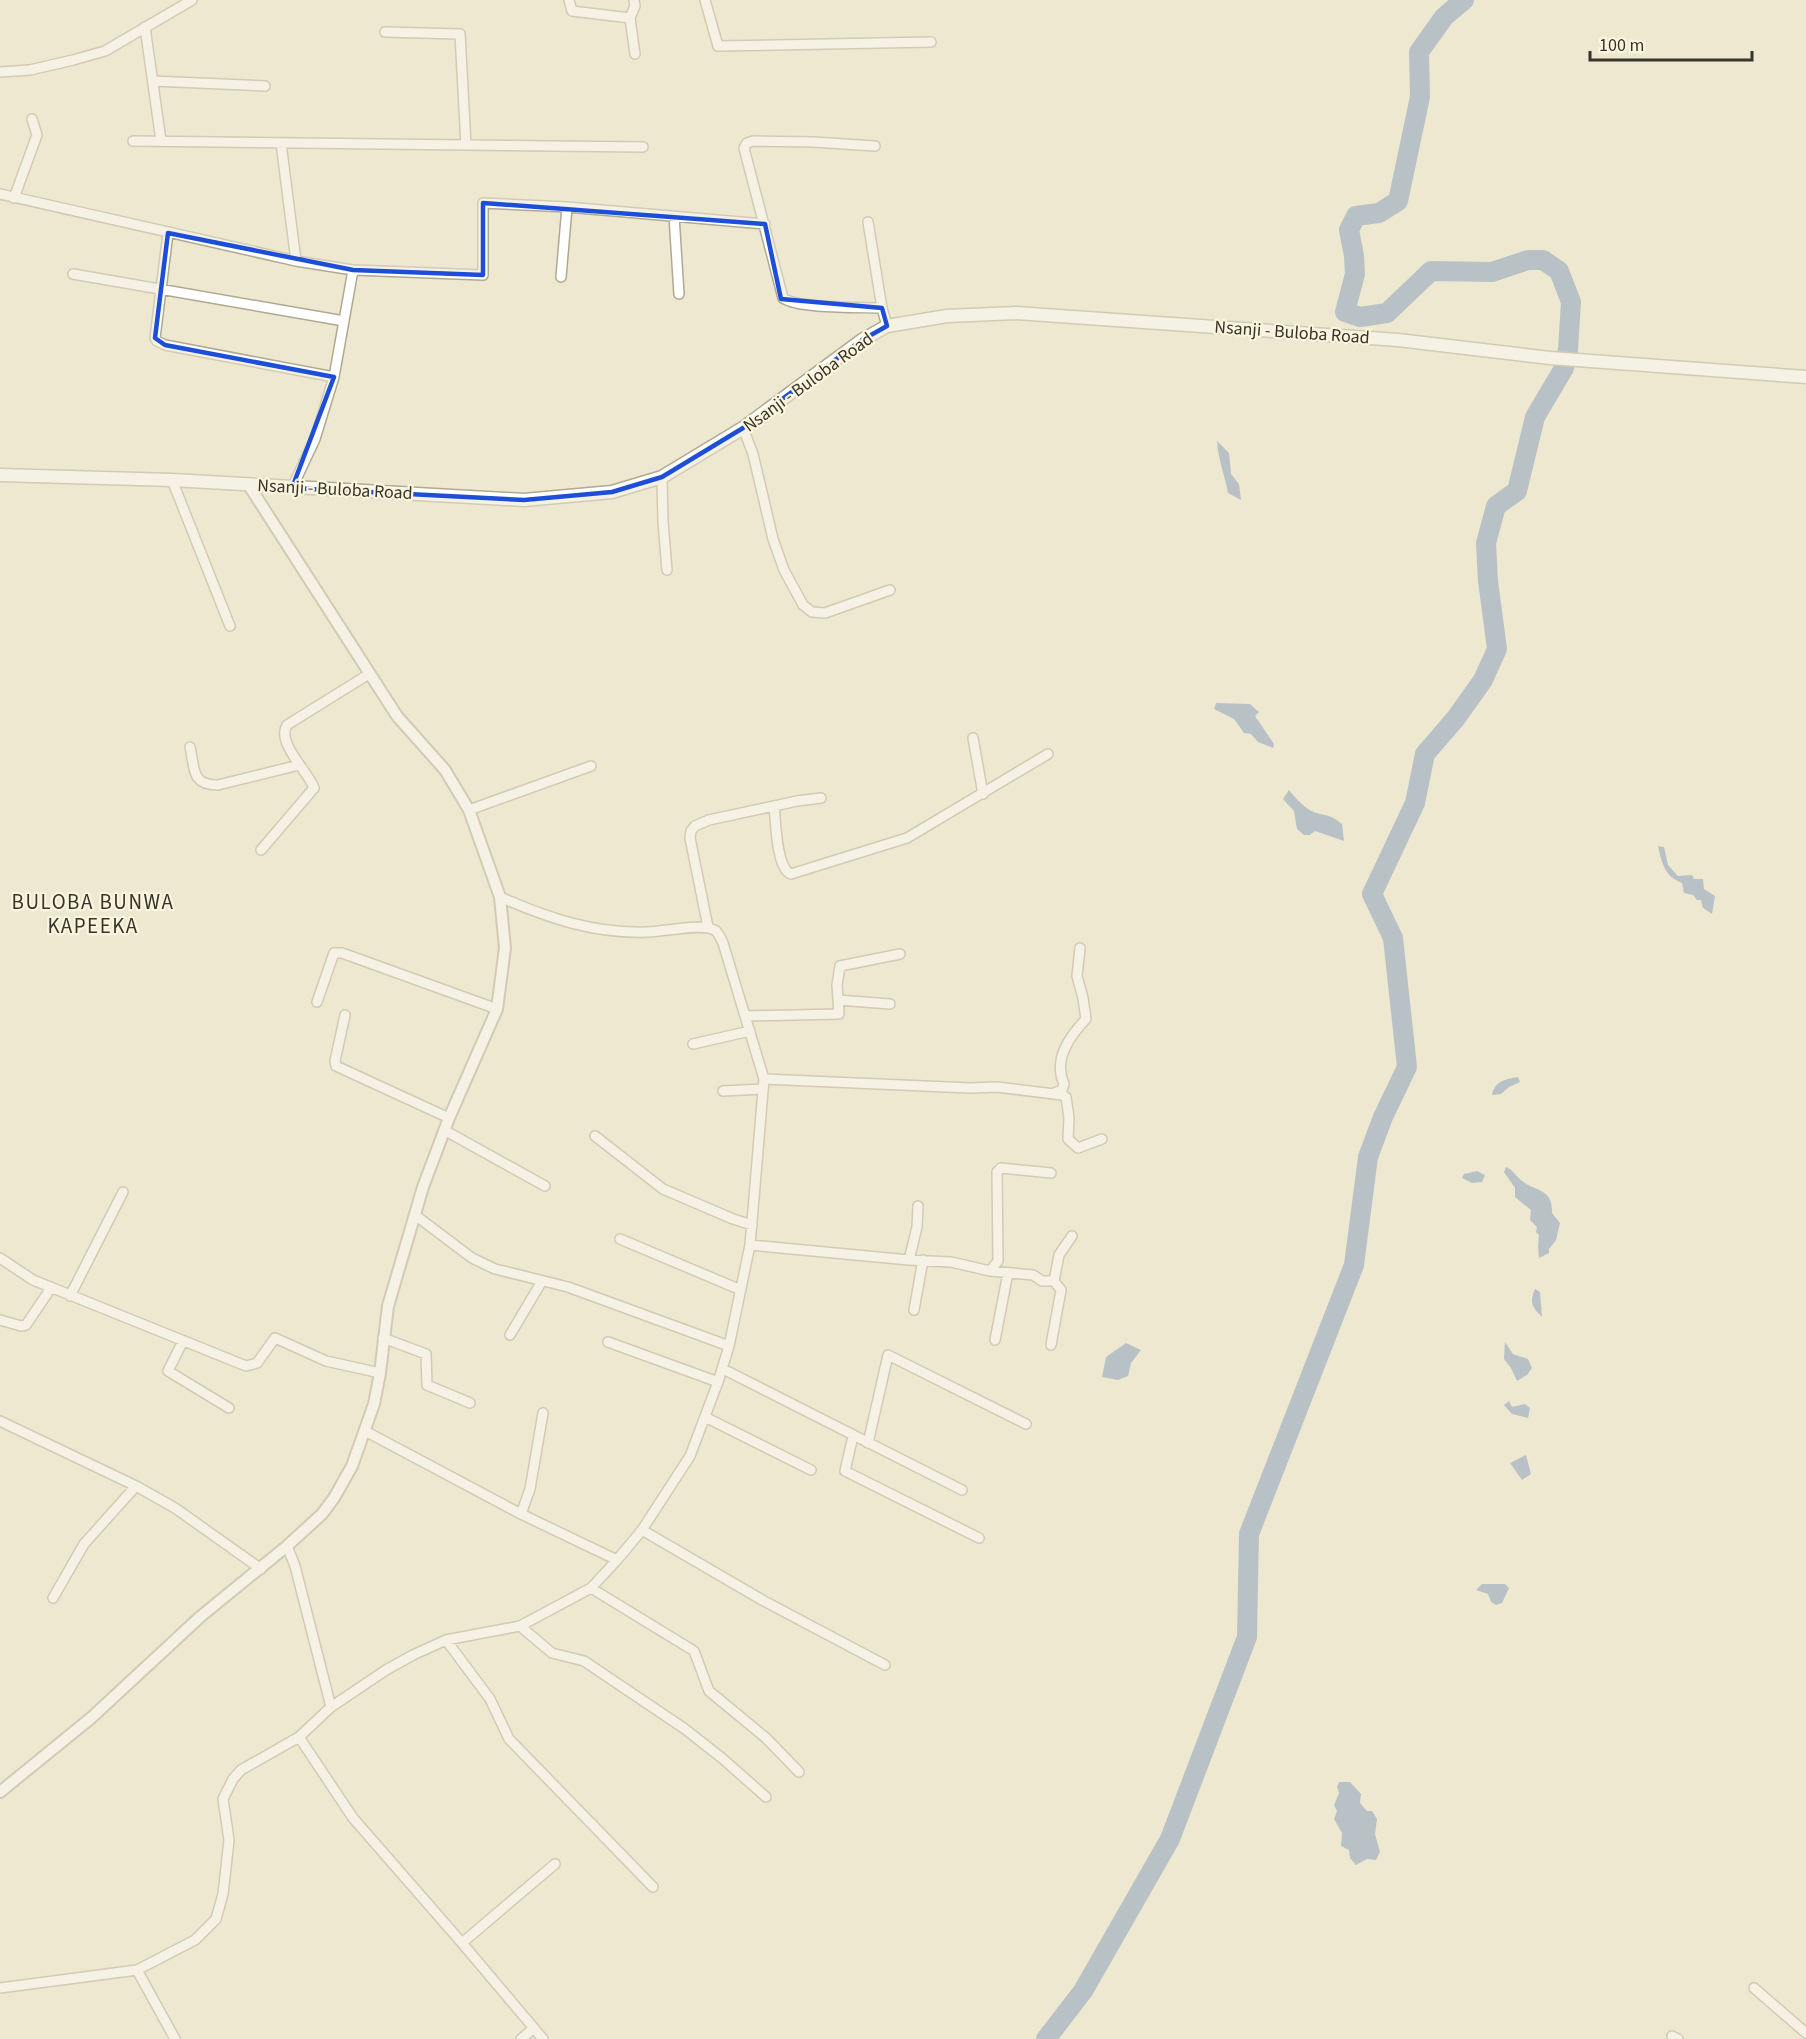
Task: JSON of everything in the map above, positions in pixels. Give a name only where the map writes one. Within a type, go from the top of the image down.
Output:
[{"type":"main road","name":"Nsanji - Buloba Road","points":[[0,475],[172,480],[524,500],[612,492],[662,477],[743,428],[862,340],[887,326],[947,316],[1016,313],[1398,340],[1550,358],[1806,377]]},
{"type":"street","points":[[0,72],[30,70],[105,51],[192,0]]},
{"type":"street","points":[[570,0],[572,12],[630,18]]},
{"type":"street","points":[[634,0],[635,6],[630,18],[635,54]]},
{"type":"street","points":[[705,0],[718,46],[931,42]]},
{"type":"street","points":[[145,27],[161,141]]},
{"type":"street","points":[[385,32],[460,34],[466,145]]},
{"type":"street","points":[[153,81],[265,86]]},
{"type":"street","points":[[14,198],[37,135],[32,118]]},
{"type":"street","points":[[133,141],[643,147]]},
{"type":"street","points":[[874,146],[749,141],[744,148],[765,224],[781,295],[785,300],[882,308]]},
{"type":"street","points":[[281,143],[296,261]]},
{"type":"street","points":[[0,194],[296,261],[353,270],[483,275],[483,203],[567,207],[765,224]]},
{"type":"street","points":[[561,277],[567,207]]},
{"type":"street","points":[[674,216],[679,294]]},
{"type":"street","points":[[868,222],[887,326]]},
{"type":"street","points":[[168,233],[155,339],[157,341],[176,347],[334,377]]},
{"type":"street","points":[[292,488],[315,439],[334,377],[353,270]]},
{"type":"street","points":[[73,274],[344,321]]},
{"type":"street","points":[[743,428],[753,454],[772,539],[784,570],[803,605],[812,612],[825,613],[890,590]]},
{"type":"street","points":[[662,477],[667,570]]},
{"type":"street","points":[[172,480],[230,626]]},
{"type":"street","points":[[0,1792],[91,1718],[200,1617],[261,1569],[322,1514],[334,1498],[352,1466],[374,1404],[388,1306],[415,1215],[444,1130],[497,1009],[505,948],[500,897],[469,810],[445,770],[397,716],[248,484]]},
{"type":"street","points":[[261,850],[314,788],[285,739],[284,733],[287,725],[369,674]]},
{"type":"street","points":[[973,738],[983,794]]},
{"type":"street","points":[[190,747],[196,777],[207,785],[218,785],[299,765]]},
{"type":"street","points":[[774,806],[783,868],[791,874],[907,838],[1048,754]]},
{"type":"street","points":[[469,810],[591,766]]},
{"type":"street","points":[[708,927],[690,838],[695,826],[709,820],[820,798]]},
{"type":"street","points":[[0,1988],[137,1970],[195,1940],[216,1919],[223,1894],[228,1840],[223,1799],[232,1779],[242,1770],[299,1737],[331,1707],[413,1655],[446,1640],[520,1626],[591,1588],[642,1530],[690,1456],[723,1369],[750,1245],[763,1084],[750,1031],[723,943],[718,932],[708,927],[647,932],[610,931],[538,914],[500,897]]},
{"type":"street","points":[[1054,1094],[1062,1090],[1064,1084],[1059,1073],[1061,1056],[1077,1028],[1086,1019],[1077,976],[1080,948]]},
{"type":"street","points":[[317,1002],[334,953],[342,953],[497,1009]]},
{"type":"street","points":[[745,1016],[839,1014],[837,985],[840,966],[900,954]]},
{"type":"street","points":[[838,1000],[890,1004]]},
{"type":"street","points":[[345,1015],[335,1061],[336,1066],[449,1118]]},
{"type":"street","points":[[693,1044],[750,1031]]},
{"type":"street","points":[[723,1091],[763,1084],[997,1087],[1062,1095],[1066,1098],[1069,1118],[1068,1139],[1078,1148],[1102,1139]]},
{"type":"street","points":[[444,1130],[545,1186]]},
{"type":"street","points":[[595,1136],[663,1189],[732,1220],[752,1225]]},
{"type":"street","points":[[990,1271],[998,1261],[997,1172],[1002,1168],[1051,1173]]},
{"type":"street","points":[[70,1296],[123,1192]]},
{"type":"street","points":[[909,1260],[917,1227],[918,1206]]},
{"type":"street","points":[[415,1215],[471,1258],[495,1269],[568,1287],[729,1346]]},
{"type":"street","points":[[1050,1345],[1061,1290],[1054,1281],[1059,1255],[1072,1236]]},
{"type":"street","points":[[620,1239],[741,1290]]},
{"type":"street","points":[[750,1245],[951,1262],[990,1271],[1033,1275],[1042,1281],[1054,1281]]},
{"type":"street","points":[[0,1258],[33,1280],[51,1288],[246,1366],[256,1363],[275,1338],[326,1361],[380,1373]]},
{"type":"street","points":[[914,1310],[923,1260]]},
{"type":"street","points":[[995,1340],[1008,1273]]},
{"type":"street","points":[[510,1335],[542,1281]]},
{"type":"street","points":[[0,1320],[21,1326],[26,1325],[51,1288]]},
{"type":"street","points":[[383,1338],[426,1354],[425,1379],[427,1385],[470,1403]]},
{"type":"street","points":[[183,1341],[168,1371],[229,1408]]},
{"type":"street","points":[[608,1342],[718,1382]]},
{"type":"street","points":[[868,1443],[888,1355],[1026,1424]]},
{"type":"street","points":[[723,1369],[962,1490]]},
{"type":"street","points":[[521,1514],[530,1489],[543,1413]]},
{"type":"street","points":[[705,1417],[811,1470]]},
{"type":"street","points":[[0,1421],[136,1486],[175,1508],[261,1569]]},
{"type":"street","points":[[365,1431],[521,1514],[617,1560]]},
{"type":"street","points":[[853,1436],[845,1471],[980,1538]]},
{"type":"street","points":[[53,1598],[84,1544],[136,1486]]},
{"type":"street","points":[[642,1530],[764,1601],[885,1665]]},
{"type":"street","points":[[287,1546],[295,1566],[331,1707]]},
{"type":"street","points":[[591,1588],[694,1651],[709,1691],[766,1738],[799,1772]]},
{"type":"street","points":[[520,1626],[552,1653],[584,1661],[686,1730],[766,1797]]},
{"type":"street","points":[[446,1640],[490,1699],[509,1739],[653,1887]]},
{"type":"street","points":[[299,1737],[353,1818],[543,2039]]},
{"type":"street","points":[[462,1943],[555,1864]]},
{"type":"street","points":[[137,1970],[175,2039]]},
{"type":"street","points":[[1754,1988],[1806,2033]]},
{"type":"street","points":[[521,2039],[534,2028]]},
{"type":"highlighted area","points":[[483,203],[765,224],[781,299],[882,308],[887,326],[862,340],[743,428],[662,477],[612,492],[524,500],[292,488],[334,377],[165,345],[155,338],[168,233],[353,270],[483,275]]},
{"type":"water","points":[[1217,441],[1229,453],[1231,474],[1239,484],[1241,500],[1228,493]]},
{"type":"water","points":[[1216,703],[1250,704],[1259,712],[1255,716],[1274,744],[1273,748],[1258,742],[1251,734],[1244,733],[1234,719],[1214,709]]},
{"type":"water","points":[[1289,790],[1311,811],[1332,817],[1342,824],[1344,841],[1315,831],[1310,835],[1304,835],[1297,829],[1294,811],[1283,799]]},
{"type":"water","points":[[1658,846],[1664,847],[1668,865],[1678,876],[1692,875],[1694,879],[1703,879],[1704,889],[1715,896],[1712,914],[1703,908],[1701,900],[1684,893],[1682,883],[1671,877],[1663,863]]},
{"type":"water","points":[[1518,1077],[1520,1082],[1501,1094],[1492,1095],[1493,1090],[1501,1082]]},
{"type":"water","points":[[1506,1167],[1526,1184],[1546,1194],[1552,1213],[1560,1223],[1556,1240],[1549,1249],[1549,1253],[1539,1258],[1539,1235],[1536,1232],[1537,1227],[1530,1220],[1531,1210],[1515,1197],[1515,1188],[1504,1172]]},
{"type":"water","points":[[1477,1171],[1485,1175],[1482,1182],[1472,1183],[1462,1178],[1464,1174]]},
{"type":"water","points":[[1535,1289],[1540,1292],[1542,1317],[1532,1304]]},
{"type":"water","points":[[1505,1342],[1513,1354],[1528,1359],[1532,1368],[1527,1375],[1517,1381],[1504,1359]]},
{"type":"water","points":[[1126,1343],[1141,1350],[1131,1363],[1128,1376],[1118,1380],[1102,1377],[1106,1357]]},
{"type":"water","points":[[1509,1401],[1512,1407],[1525,1404],[1530,1408],[1528,1418],[1512,1414],[1504,1405]]},
{"type":"water","points":[[1526,1455],[1531,1474],[1522,1480],[1510,1463]]},
{"type":"water","points":[[1482,1584],[1505,1584],[1509,1588],[1502,1603],[1496,1605],[1491,1602],[1488,1594],[1476,1590]]},
{"type":"water","points":[[1339,1782],[1350,1782],[1361,1794],[1360,1803],[1367,1811],[1372,1811],[1377,1819],[1375,1834],[1380,1852],[1376,1860],[1367,1859],[1356,1865],[1350,1858],[1349,1850],[1341,1846],[1342,1833],[1334,1819],[1337,1811],[1334,1805],[1339,1793],[1337,1787]]},
{"type":"waterway","points":[[1046,2039],[1083,1991],[1170,1839],[1247,1637],[1249,1534],[1354,1265],[1368,1157],[1383,1117],[1407,1067],[1393,938],[1372,894],[1415,803],[1425,754],[1456,718],[1483,680],[1497,649],[1488,581],[1486,543],[1496,506],[1517,491],[1535,417],[1564,368],[1568,349],[1571,302],[1559,271],[1543,260],[1528,260],[1492,272],[1431,271],[1387,313],[1360,317],[1345,312],[1355,274],[1349,230],[1356,216],[1379,213],[1398,201],[1420,97],[1419,52],[1444,17],[1464,0]]},
{"type":"district","name":"BULOBA BUNWA KAPEEKA","points":[[93,914]]}]
